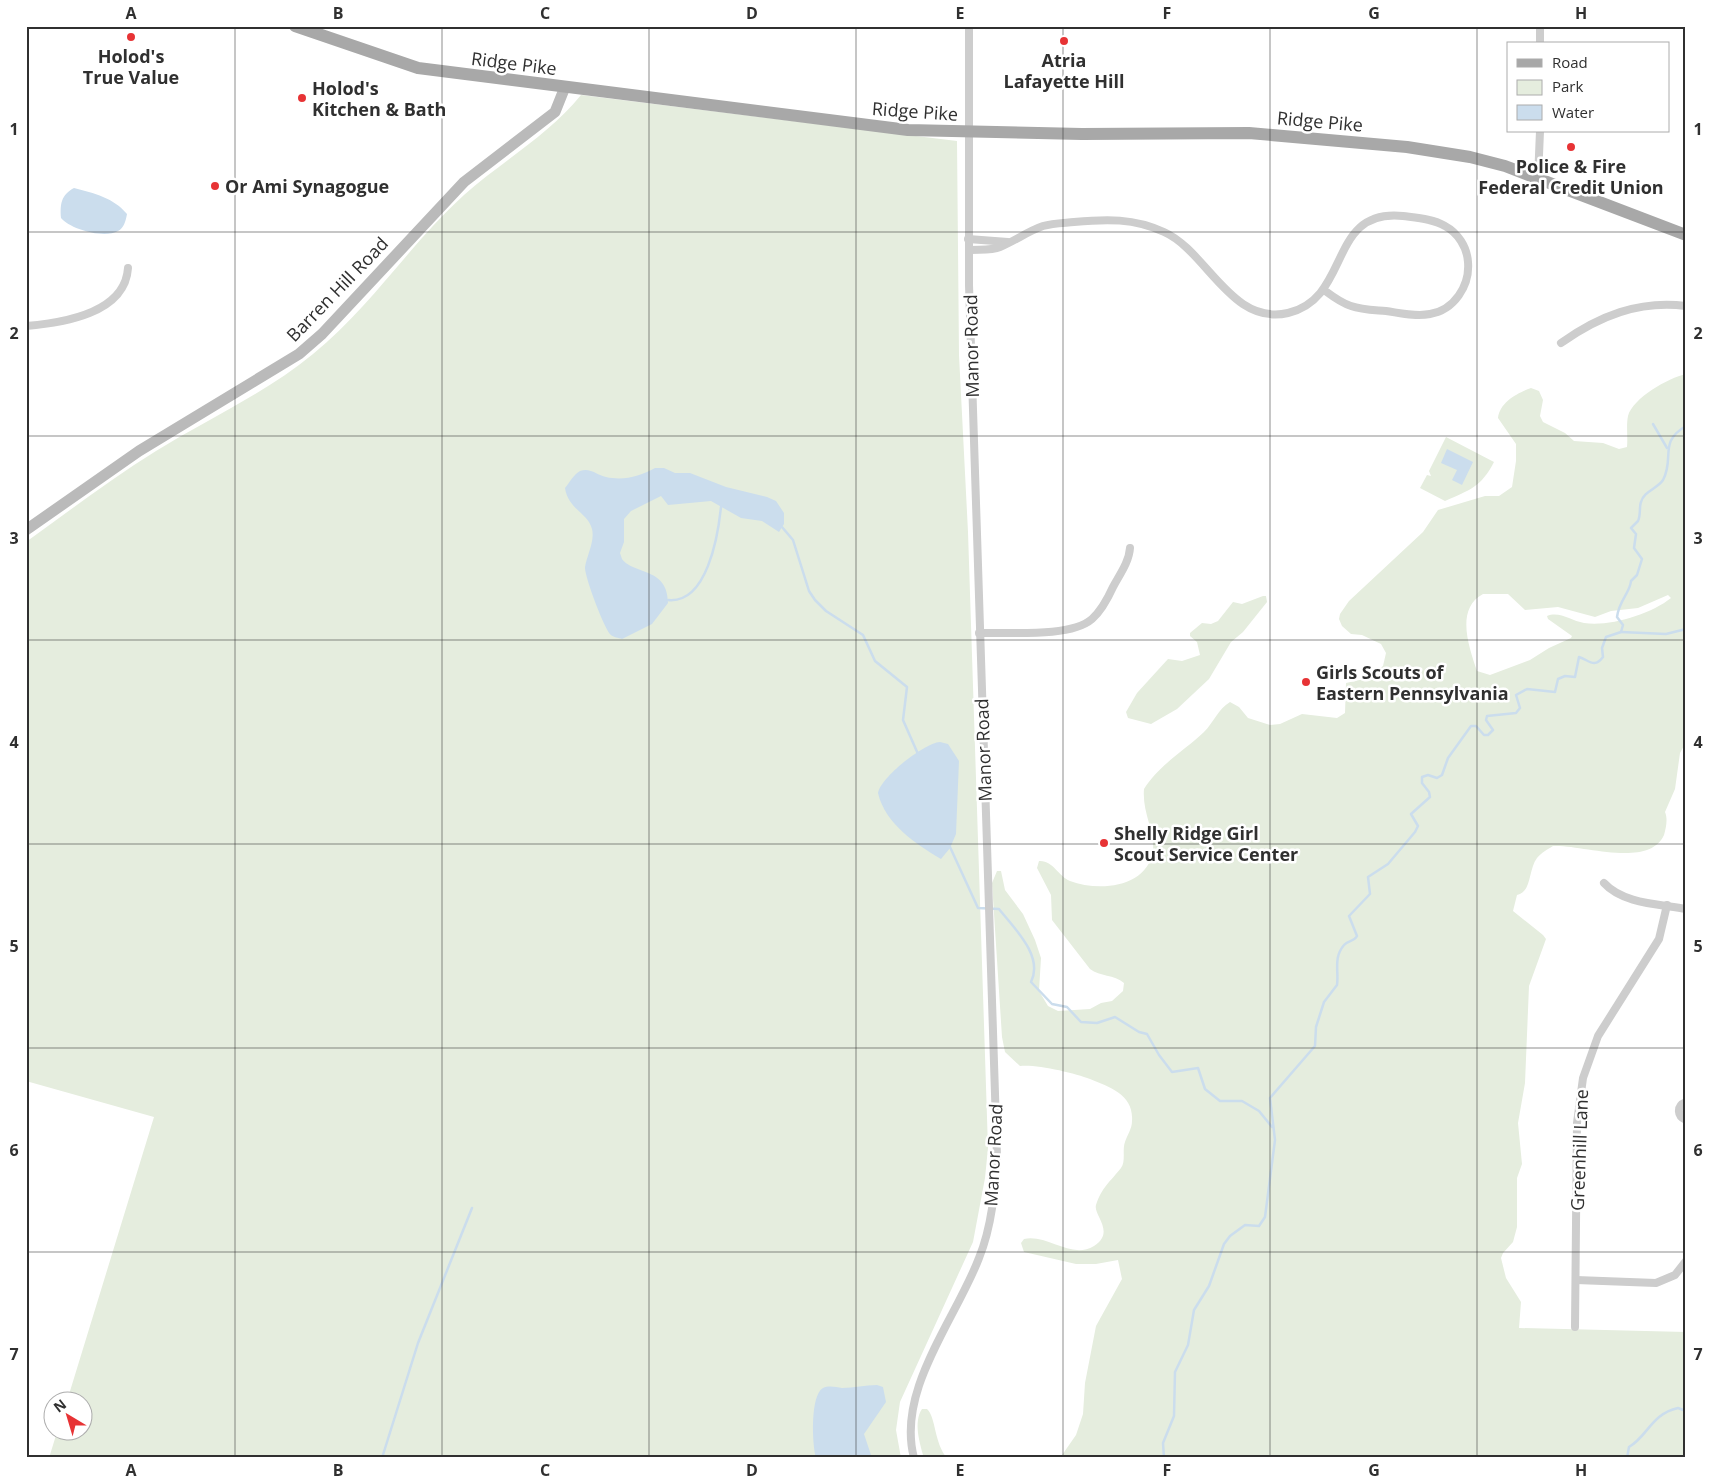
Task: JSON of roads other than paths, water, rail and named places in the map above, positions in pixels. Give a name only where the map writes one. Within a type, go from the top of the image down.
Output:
[{"type":"main road","name":"Ridge Pike","points":[[296,26],[418,68],[908,130],[1280,134],[1407,147],[1470,157],[1505,166],[1686,235]]},
{"type":"street","name":"Manor Road","points":[[914,1458],[910,1427],[914,1400],[923,1375],[982,1250],[988,1226],[996,1173],[996,1119],[968,250],[969,26]]},
{"type":"street","points":[[1540,26],[1540,42]]},
{"type":"street","name":"Barren Hill Road","points":[[26,530],[139,451],[299,354],[322,334],[464,182],[555,112],[565,87]]},
{"type":"street","points":[[1538,179],[1540,132]]},
{"type":"street","points":[[968,250],[994,249],[1051,224],[1106,219],[1131,221],[1157,229],[1181,242],[1223,288],[1246,306],[1260,312],[1282,314],[1297,310],[1311,302],[1324,290],[1355,232],[1367,222],[1381,216],[1426,219],[1441,224],[1458,237],[1467,256],[1468,275],[1460,294],[1444,309],[1431,314],[1418,315],[1356,308],[1345,304],[1324,290]]},
{"type":"street","points":[[968,240],[1008,242]]},
{"type":"street","points":[[26,326],[69,321],[96,310],[119,294],[127,282],[128,268]]},
{"type":"street","points":[[1561,343],[1590,324],[1624,310],[1658,305],[1686,306]]},
{"type":"street","points":[[979,633],[1058,630],[1081,626],[1092,619],[1101,608],[1129,558],[1130,548]]},
{"type":"street","points":[[1604,884],[1624,897],[1686,909]]},
{"type":"street","name":"Greenhill Lane","points":[[1575,1326],[1577,1123],[1583,1078],[1598,1036],[1659,939],[1667,905]]},
{"type":"street","points":[[1686,1102],[1681,1105],[1679,1110],[1680,1116],[1686,1120]]},
{"type":"street","points":[[1576,1280],[1656,1283],[1675,1275],[1686,1261]]},
{"type":"water","points":[[74,188],[103,197],[122,208],[127,214],[122,228],[112,233],[104,234],[88,232],[65,222],[61,218],[61,204],[66,194]]},
{"type":"water","points":[[1447,449],[1473,462],[1462,485],[1452,480],[1457,470],[1441,463]]},
{"type":"water","points":[[655,468],[664,468],[675,473],[690,473],[726,487],[767,497],[776,501],[784,513],[784,524],[779,532],[762,521],[741,518],[711,501],[668,505],[661,496],[631,511],[624,519],[624,542],[620,553],[622,559],[634,568],[657,577],[667,591],[668,603],[652,624],[622,639],[612,636],[608,631],[595,602],[585,567],[592,543],[592,529],[587,519],[570,501],[565,488],[576,474],[584,470],[606,477],[625,478]]},
{"type":"water","points":[[940,742],[948,744],[959,761],[956,834],[950,848],[941,859],[912,840],[894,824],[887,814],[878,793],[886,779],[904,762],[924,748]]},
{"type":"water","points":[[877,1385],[883,1387],[886,1402],[864,1434],[872,1458],[816,1458],[813,1421],[819,1392],[823,1388],[832,1386],[846,1388]]},
{"type":"waterway","points":[[1653,424],[1667,448]]},
{"type":"waterway","points":[[1164,1458],[1163,1443],[1174,1416],[1175,1372],[1188,1345],[1194,1310],[1209,1286],[1224,1244],[1230,1236],[1245,1225],[1259,1226],[1265,1217],[1275,1140],[1270,1098],[1315,1046],[1316,1027],[1324,1002],[1337,985],[1339,955],[1344,945],[1357,936],[1349,916],[1370,894],[1368,877],[1388,864],[1415,832],[1418,826],[1411,814],[1430,797],[1429,792],[1422,783],[1422,777],[1428,775],[1437,778],[1442,775],[1448,758],[1471,726],[1476,726],[1484,735],[1488,735],[1493,730],[1486,720],[1487,716],[1516,713],[1520,708],[1516,695],[1527,689],[1555,692],[1558,679],[1565,676],[1575,677],[1579,657],[1591,663],[1600,661],[1603,657],[1602,648],[1606,637],[1621,632],[1623,625],[1617,617],[1618,611],[1631,581],[1637,575],[1642,559],[1634,548],[1636,534],[1631,528],[1639,519],[1640,504],[1643,498],[1663,480],[1668,465],[1668,451],[1672,438],[1686,426]]},
{"type":"waterway","points":[[668,600],[681,598],[692,591],[701,580],[713,550],[721,507]]},
{"type":"waterway","points":[[782,527],[793,540],[809,591],[815,600],[826,611],[863,635],[875,661],[907,687],[903,720],[918,754]]},
{"type":"waterway","points":[[1621,632],[1666,634],[1686,629]]},
{"type":"waterway","points":[[950,847],[978,908],[999,909],[1026,943],[1034,962],[1031,982],[1052,1004],[1067,1007],[1081,1022],[1097,1023],[1115,1017],[1139,1032],[1147,1034],[1159,1055],[1172,1072],[1198,1068],[1205,1089],[1220,1101],[1242,1101],[1259,1111],[1272,1127]]},
{"type":"waterway","points":[[382,1458],[418,1343],[472,1208]]},
{"type":"waterway","points":[[1627,1458],[1629,1447],[1662,1415],[1678,1408],[1686,1411]]},
{"type":"place","name":"Holod's True Value","points":[[131,37]]},
{"type":"place","name":"Atria Lafayette Hill","points":[[1064,41]]},
{"type":"place","name":"Holod's Kitchen & Bath","points":[[302,98]]},
{"type":"place","name":"Police & Fire Federal Credit Union","points":[[1571,147]]},
{"type":"place","name":"Or Ami Synagogue","points":[[215,186]]},
{"type":"place","name":"Girls Scouts of Eastern Pennsylvania","points":[[1306,682]]},
{"type":"place","name":"Shelly Ridge Girl Scout Service Center","points":[[1104,843]]}]
